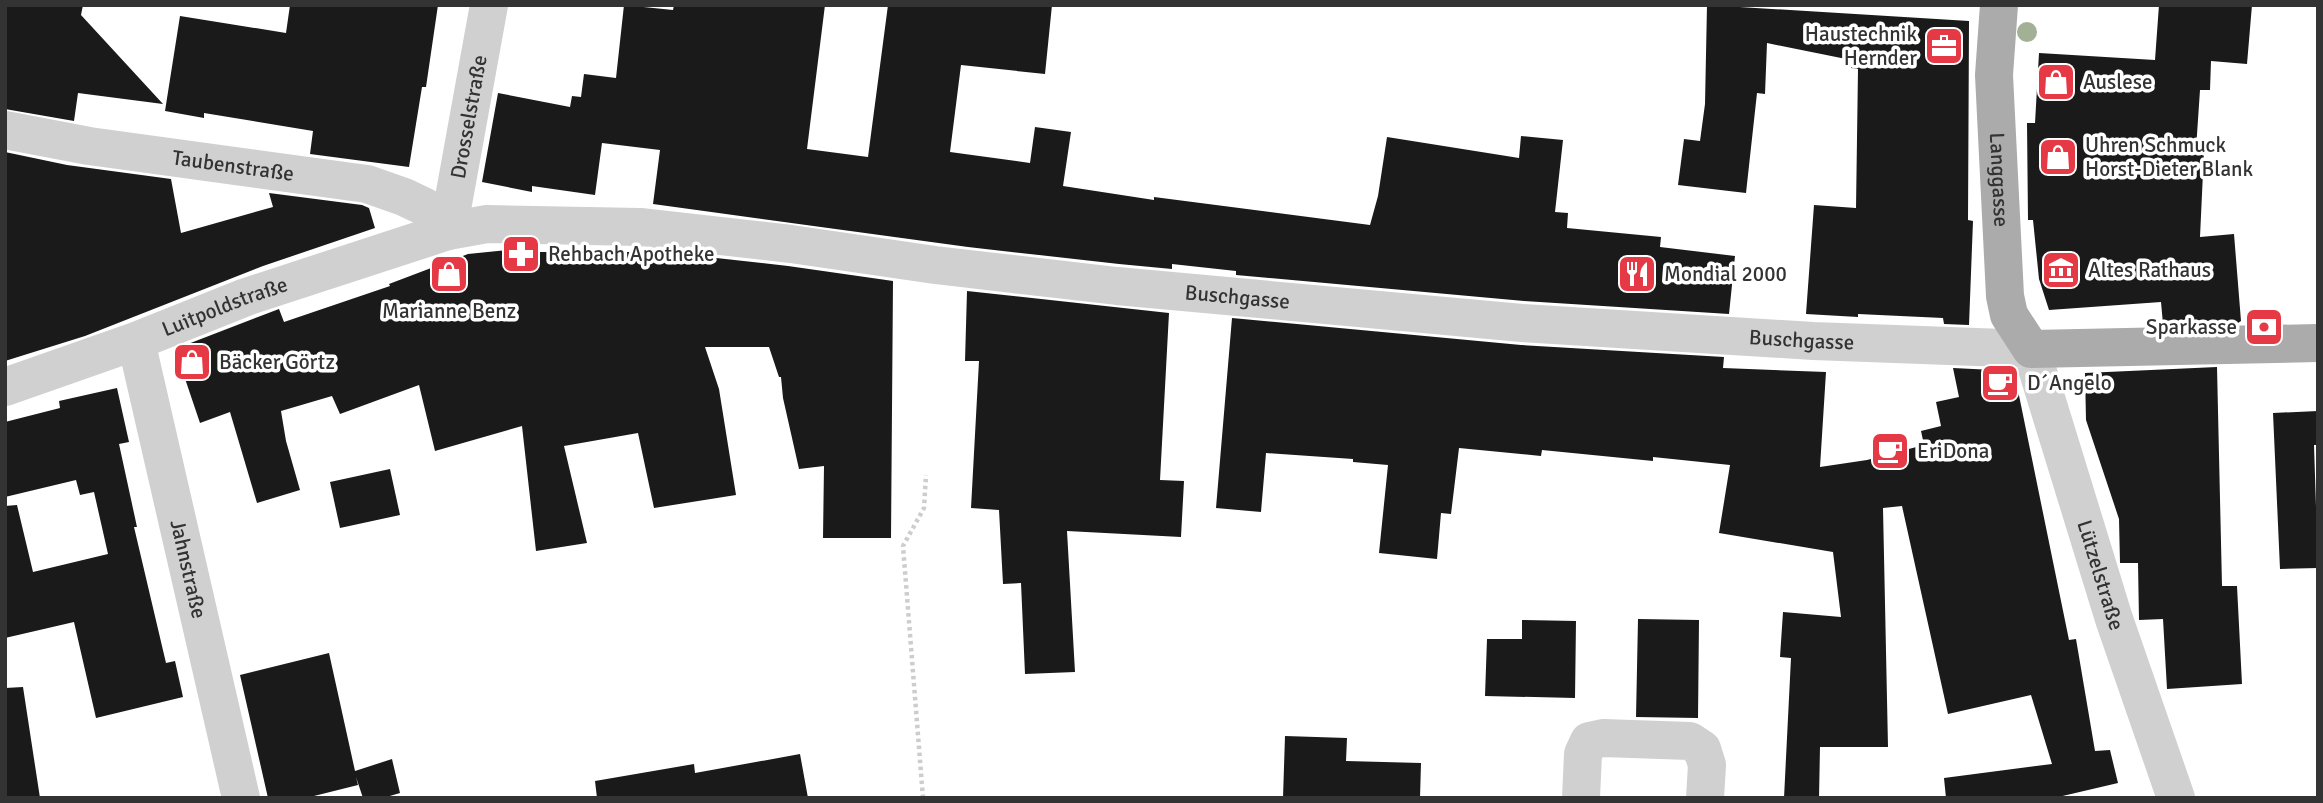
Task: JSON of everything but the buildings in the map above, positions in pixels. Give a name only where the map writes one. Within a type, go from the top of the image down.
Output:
[{"type":"main road","name":"Langgasse","points":[[1999,5],[1994,75],[2005,296],[2009,315],[2031,349]]},
{"type":"main road","points":[[2031,349],[2318,343]]},
{"type":"street","name":"Drosselstraße","points":[[448,231],[488,5]]},
{"type":"street","name":"Taubenstraße","points":[[5,130],[89,146],[367,184],[425,207],[448,231]]},
{"type":"street","name":"Buschgasse","points":[[448,231],[486,224],[640,227],[1091,283],[1495,321],[1813,341],[2031,349]]},
{"type":"street","name":"Luitpoldstraße","points":[[5,387],[136,341],[246,297],[448,231]]},
{"type":"street","name":"Jahnstraße","points":[[136,341],[240,798]]},
{"type":"street","name":"Lützelstraße","points":[[2031,349],[2114,619],[2176,798]]},
{"type":"street","points":[[1581,798],[1583,754],[1589,741],[1603,738],[1690,741],[1702,749],[1707,765],[1706,798]]},
{"type":"path","points":[[922,798],[902,546],[924,508],[926,475]]},
{"type":"place","name":"Haustechnik Hernder","points":[[1944,46]]},
{"type":"place","name":"Auslese","points":[[2056,82]]},
{"type":"place","name":"Uhren Schmuck Horst-Dieter Blank","points":[[2058,157]]},
{"type":"place","name":"Rehbach Apotheke","points":[[521,254]]},
{"type":"place","name":"Altes Rathaus","points":[[2061,270]]},
{"type":"place","name":"Marianne Benz","points":[[449,274]]},
{"type":"place","name":"Mondial 2000","points":[[1637,274]]},
{"type":"place","name":"Sparkasse","points":[[2264,327]]},
{"type":"place","name":"Bäcker Görtz","points":[[192,362]]},
{"type":"place","name":"D´Angelo","points":[[2000,383]]},
{"type":"place","name":"EriDona","points":[[1890,451]]}]
